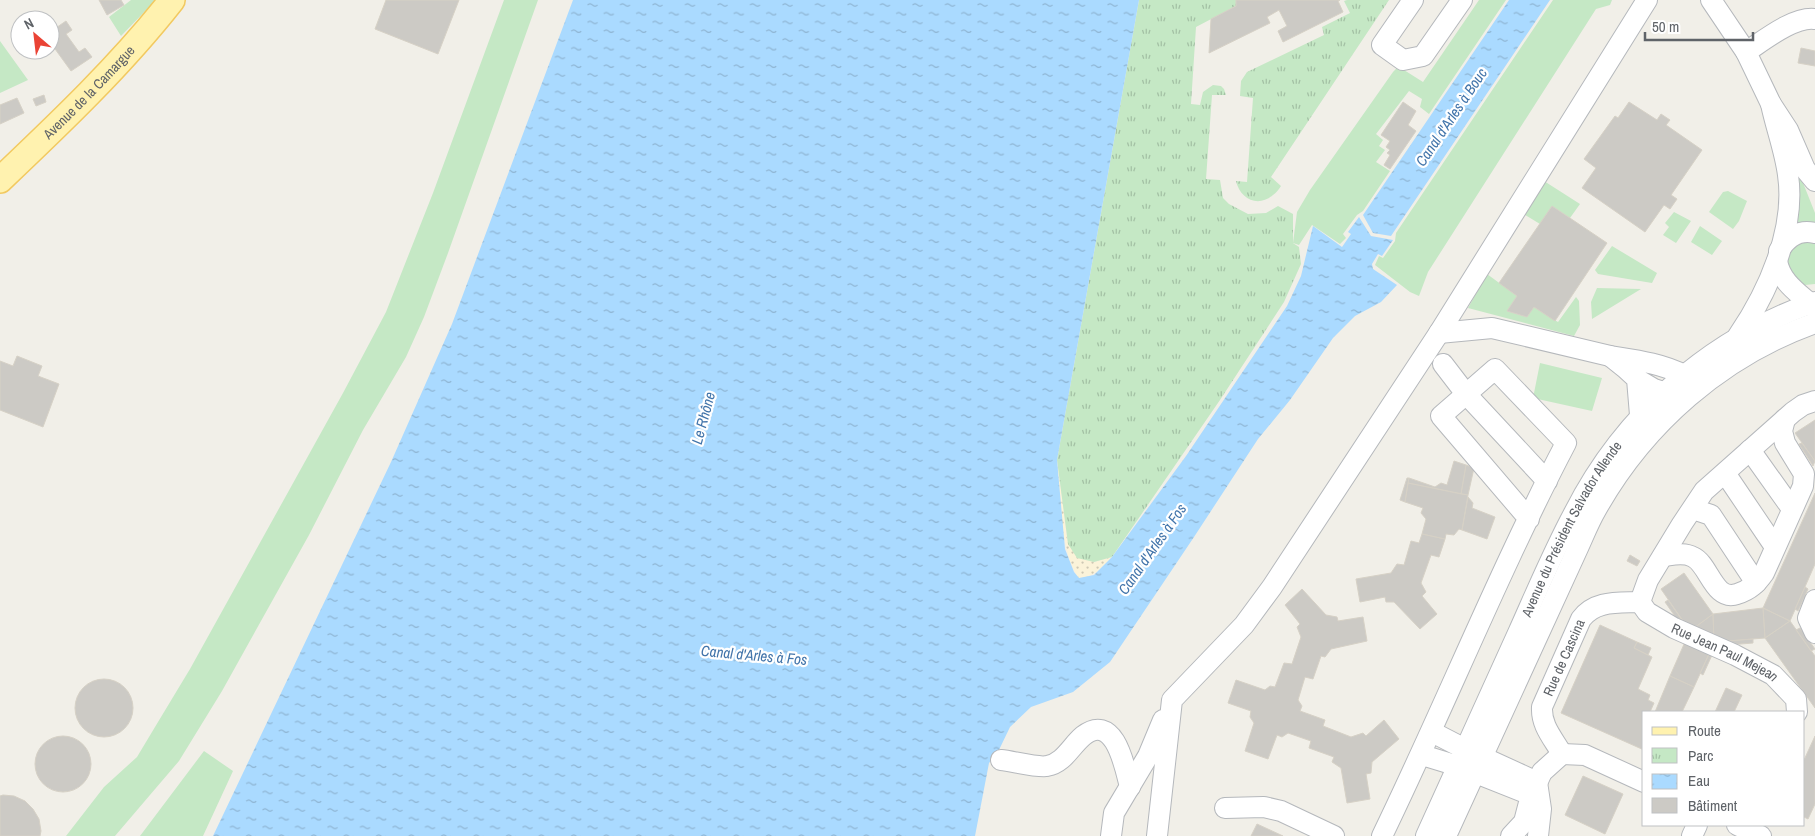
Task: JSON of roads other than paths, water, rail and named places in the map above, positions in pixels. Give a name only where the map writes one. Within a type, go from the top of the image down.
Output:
[{"type":"main road","name":"Avenue de la Camargue","points":[[0,180],[65,118],[153,25],[172,0]]},
{"type":"street","points":[[1413,0],[1382,45],[1403,60],[1424,56],[1462,0]]},
{"type":"street","points":[[1111,836],[1114,813],[1148,756],[1172,700],[1244,625],[1272,587],[1439,333],[1647,0]]},
{"type":"street","points":[[1710,0],[1746,52],[1771,104],[1788,130],[1810,175],[1815,199]]},
{"type":"street","points":[[1746,52],[1792,24],[1812,18],[1815,19]]},
{"type":"street","points":[[1771,104],[1786,164],[1789,194],[1788,213],[1778,256],[1779,271],[1784,280],[1792,287],[1814,301]]},
{"type":"street","points":[[1737,339],[1768,285],[1784,242],[1800,232],[1815,232]]},
{"type":"street","name":"Avenue du Président Salvador Allende","points":[[1426,836],[1470,761],[1574,512],[1608,456],[1640,415],[1684,375],[1737,339],[1773,318],[1814,301]]},
{"type":"street","points":[[1446,836],[1470,761],[1596,510],[1635,452],[1652,432],[1717,374],[1752,352],[1815,323]]},
{"type":"street","points":[[1439,333],[1492,328],[1610,356],[1639,360],[1684,375],[1687,384],[1686,400]]},
{"type":"street","points":[[1610,356],[1637,380],[1686,400]]},
{"type":"street","points":[[1442,364],[1466,394],[1546,481]]},
{"type":"street","points":[[1382,836],[1422,755],[1432,732],[1529,519],[1546,481],[1566,443],[1495,369],[1441,416],[1529,519]]},
{"type":"street","points":[[1637,380],[1640,415]]},
{"type":"street","points":[[1640,602],[1648,580],[1704,492],[1785,419],[1803,405],[1815,401]]},
{"type":"street","points":[[1663,556],[1684,554],[1695,557],[1702,564],[1717,587],[1733,596],[1744,592],[1756,583],[1764,572],[1803,486],[1804,474],[1786,443],[1782,431],[1785,419]]},
{"type":"street","points":[[1750,450],[1792,509]]},
{"type":"street","points":[[1725,473],[1775,547]]},
{"type":"street","points":[[1693,509],[1711,515],[1756,583]]},
{"type":"street","points":[[1815,600],[1808,618],[1815,633]]},
{"type":"street","name":"Rue Jean Paul Mejean","points":[[1640,602],[1647,612],[1674,628],[1735,655],[1773,675],[1796,699],[1797,711]]},
{"type":"street","name":"Rue de Cascina","points":[[1562,754],[1545,728],[1542,707],[1581,619],[1585,613],[1598,605],[1640,602]]},
{"type":"street","points":[[1157,836],[1172,700]]},
{"type":"street","points":[[1001,760],[1046,766],[1058,762],[1083,736],[1095,731],[1105,732],[1114,739],[1121,754],[1130,787]]},
{"type":"street","points":[[1432,732],[1470,761],[1507,785],[1534,788]]},
{"type":"street","points":[[1512,836],[1524,822],[1534,788],[1542,772],[1562,754],[1585,755],[1642,781]]},
{"type":"street","points":[[1422,755],[1470,761]]},
{"type":"street","points":[[1534,788],[1541,809],[1538,836]]},
{"type":"street","points":[[1225,808],[1264,807],[1281,811],[1334,836]]},
{"type":"water","points":[[573,0],[1139,0],[1057,460],[1065,549],[1074,572],[1079,578],[1094,575],[1112,557],[1186,456],[1287,306],[1301,276],[1313,226],[1342,247],[1351,234],[1348,232],[1359,217],[1371,236],[1393,240],[1382,256],[1378,254],[1372,264],[1373,269],[1397,285],[1381,302],[1355,316],[1333,338],[1290,400],[1258,439],[1110,662],[1073,692],[1031,707],[1010,727],[998,752],[989,763],[975,836],[213,836],[391,462],[452,324]]},
{"type":"water","name":"Canal d'Arles à Bouc","points":[[1509,0],[1550,0],[1391,236],[1373,233],[1363,215]]},
{"type":"water label","name":"Le Rhône","points":[[703,418]]},
{"type":"water label","name":"Canal d'Arles à Fos","points":[[1152,549]]},
{"type":"water label","name":"Canal d'Arles à Fos","points":[[754,655]]}]
